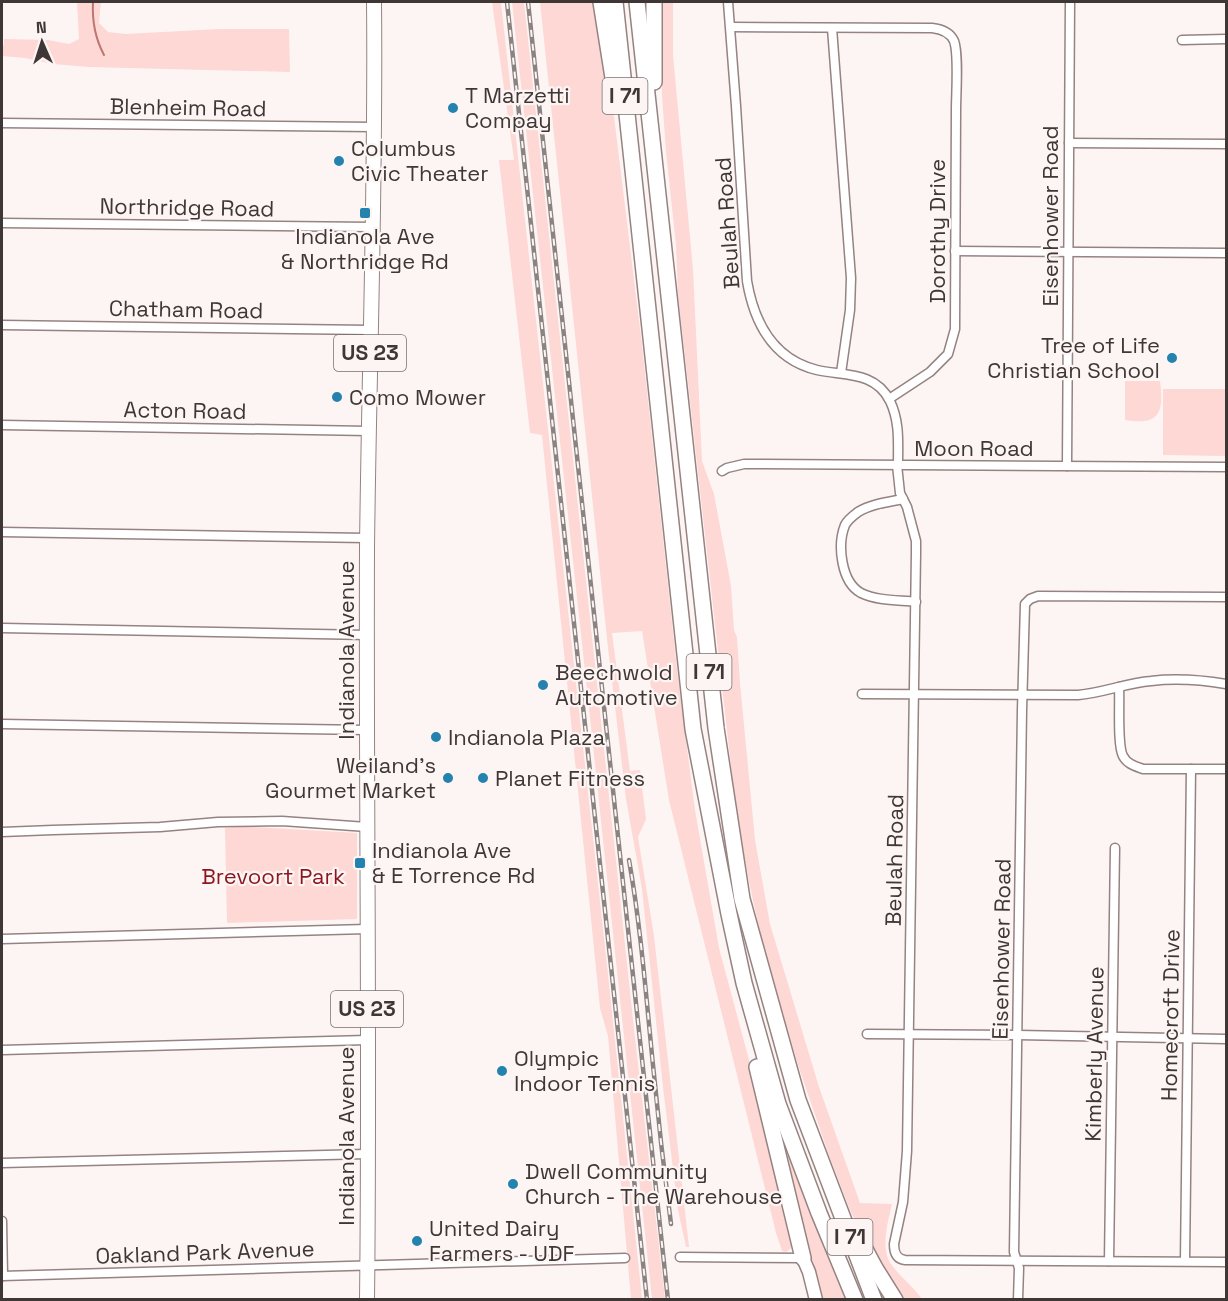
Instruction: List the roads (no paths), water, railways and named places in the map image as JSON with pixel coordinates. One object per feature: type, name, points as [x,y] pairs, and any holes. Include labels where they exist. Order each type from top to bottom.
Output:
[{"type":"highway","points":[[601,2],[616,100],[635,191]]},
{"type":"highway","name":"I 71","points":[[615,2],[693,729],[744,983],[778,1104],[819,1214],[855,1299]]},
{"type":"highway","name":"I 71","points":[[637,2],[716,728],[742,899],[798,1100],[874,1299]]},
{"type":"highway","points":[[653,157],[654,2]]},
{"type":"highway","points":[[729,914],[729,945],[803,1258]]},
{"type":"highway","points":[[826,1174],[875,1268],[896,1299]]},
{"type":"main road","name":"Indianola Avenue","points":[[367,1299],[367,635],[374,2]]},
{"type":"street","name":"Beulah Road","points":[[728,2],[747,280],[753,308],[770,341],[781,351],[804,366],[855,375],[868,380],[889,399],[898,428],[900,493],[907,507],[916,541],[908,1151],[903,1202],[894,1250],[900,1260],[1016,1260]]},
{"type":"street","name":"Eisenhower Road","points":[[1067,466],[1070,2]]},
{"type":"street","points":[[731,27],[832,28],[851,278],[850,310],[841,373]]},
{"type":"street","name":"Dorothy Drive","points":[[832,28],[940,29],[953,39],[956,53],[955,329],[948,354],[930,372],[889,399]]},
{"type":"street","points":[[1182,40],[1227,39]]},
{"type":"street","name":"Blenheim Road","points":[[2,123],[374,127]]},
{"type":"street","points":[[1069,143],[1227,144]]},
{"type":"street","name":"Northridge Road","points":[[2,223],[372,227]]},
{"type":"street","points":[[955,251],[1227,253]]},
{"type":"street","name":"Chatham Road","points":[[2,325],[370,330]]},
{"type":"street","name":"Acton Road","points":[[2,425],[369,431]]},
{"type":"street","name":"Moon Road","points":[[722,471],[744,464],[1227,467]]},
{"type":"street","points":[[903,499],[857,512],[846,524],[841,546],[844,569],[849,582],[858,591],[871,597],[916,602]]},
{"type":"street","points":[[2,532],[368,538]]},
{"type":"street","name":"Eisenhower Road","points":[[1018,1299],[1018,1268],[1014,1252],[1025,604],[1034,597],[1048,596],[1227,597]]},
{"type":"street","points":[[2,628],[367,635]]},
{"type":"street","points":[[862,694],[1078,695],[1094,694],[1151,681],[1204,681],[1227,684]]},
{"type":"street","points":[[1119,687],[1120,746],[1123,757],[1131,765],[1143,769],[1227,769]]},
{"type":"street","points":[[2,724],[367,730]]},
{"type":"street","name":"Homecroft Drive","points":[[1185,1261],[1191,769]]},
{"type":"street","points":[[2,832],[282,821],[367,827]]},
{"type":"street","name":"Kimberly Avenue","points":[[1109,1261],[1115,848]]},
{"type":"street","points":[[2,939],[367,929]]},
{"type":"street","points":[[867,1034],[1227,1039]]},
{"type":"street","points":[[2,1050],[367,1040]]},
{"type":"street","points":[[2,1163],[367,1154]]},
{"type":"street","points":[[2,1221],[2,1276]]},
{"type":"street","points":[[680,1257],[803,1258],[816,1299]]},
{"type":"street","name":"Oakland Park Avenue","points":[[2,1276],[626,1258]]},
{"type":"street","points":[[1016,1260],[1227,1262]]},
{"type":"waterway","points":[[93,2],[95,29],[104,55]]},
{"type":"railway","points":[[507,2],[647,1300]]},
{"type":"railway","points":[[528,2],[668,1300]]},
{"type":"railway","points":[[629,860],[640,937],[671,1224]]},
{"type":"place","name":"T Marzetti Compay","points":[[453,108]]},
{"type":"place","name":"Columbus Civic Theater","points":[[339,161]]},
{"type":"place","name":"Indianola Ave & Northridge Rd","points":[[365,213]]},
{"type":"place","name":"Tree of Life Christian School","points":[[1172,358]]},
{"type":"place","name":"Como Mower","points":[[337,397]]},
{"type":"place","name":"Beechwold Automotive","points":[[543,685]]},
{"type":"place","name":"Indianola Plaza","points":[[436,737]]},
{"type":"place","name":"Weiland's Gourmet Market","points":[[448,778]]},
{"type":"place","name":"Planet Fitness","points":[[483,778]]},
{"type":"place","name":"Indianola Ave & E Torrence Rd","points":[[360,863]]},
{"type":"place","name":"Olympic Indoor Tennis","points":[[502,1071]]},
{"type":"place","name":"Dwell Community Church - The Warehouse","points":[[513,1184]]},
{"type":"place","name":"United Dairy Farmers - UDF","points":[[417,1241]]},
{"type":"park label","name":"Brevoort Park","points":[[273,876]]}]
